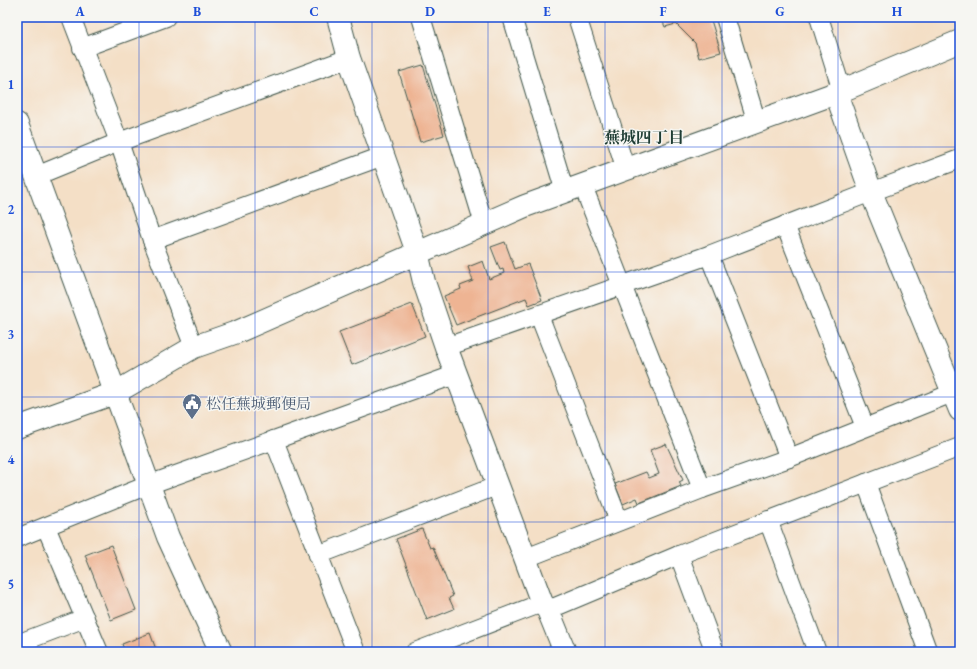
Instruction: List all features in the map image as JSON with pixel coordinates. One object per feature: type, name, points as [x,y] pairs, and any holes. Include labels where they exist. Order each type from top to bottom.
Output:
[{"type":"street","points":[[70,17],[119,142],[152,240],[194,347]]},
{"type":"street","points":[[82,48],[166,17]]},
{"type":"street","points":[[338,17],[349,58],[417,252],[424,282],[446,347],[526,558],[565,652]]},
{"type":"street","points":[[421,17],[484,224]]},
{"type":"street","points":[[512,17],[574,189],[623,286],[702,489]]},
{"type":"street","points":[[577,17],[626,170]]},
{"type":"street","points":[[724,17],[757,123]]},
{"type":"street","points":[[526,558],[702,489],[789,458],[865,427],[958,397],[871,192],[839,92],[819,17]]},
{"type":"street","points":[[17,428],[115,393],[194,347],[238,332],[417,252],[484,224],[574,189],[839,92],[960,41]]},
{"type":"street","points":[[27,166],[119,142],[349,58]]},
{"type":"street","points":[[17,124],[27,166],[115,393],[168,537],[221,652]]},
{"type":"street","points":[[152,240],[383,156]]},
{"type":"street","points":[[446,347],[709,255],[871,192],[958,165]]},
{"type":"street","points":[[785,225],[865,427]]},
{"type":"street","points":[[709,255],[789,458]]},
{"type":"street","points":[[540,315],[619,522]]},
{"type":"street","points":[[17,538],[148,485],[457,374]]},
{"type":"street","points":[[274,440],[356,652]]},
{"type":"street","points":[[415,652],[545,606],[960,447]]},
{"type":"street","points":[[866,483],[928,652]]},
{"type":"street","points":[[318,555],[498,485]]},
{"type":"street","points":[[768,520],[817,652]]},
{"type":"street","points":[[46,527],[98,652]]},
{"type":"street","points":[[679,555],[715,652]]},
{"type":"street","points":[[17,644],[85,618]]},
{"type":"building","points":[[661,17],[710,17],[721,52],[699,58],[695,43],[676,24],[665,27]]},
{"type":"building","points":[[423,65],[444,135],[420,142],[399,72]]},
{"type":"building","points":[[505,242],[515,269],[528,264],[542,300],[529,305],[526,298],[456,325],[444,296],[461,289],[460,286],[473,281],[468,267],[483,261],[489,279],[504,273],[503,269],[500,270],[491,247]]},
{"type":"building","points":[[412,304],[425,336],[352,365],[339,332]]},
{"type":"building","points":[[666,444],[683,480],[679,482],[681,486],[639,503],[637,498],[623,504],[615,484],[646,472],[649,478],[659,474],[650,450]]},
{"type":"building","points":[[422,529],[430,548],[433,547],[453,596],[449,598],[454,609],[427,620],[396,539]]},
{"type":"building","points":[[111,545],[136,610],[111,620],[85,555]]},
{"type":"building","points":[[150,633],[157,652],[125,652],[122,644]]},
{"type":"place","name":"松任蕪城郵便局","points":[[192,420]]},
{"type":"district","name":"蕪城四丁目","points":[[644,137]]}]
